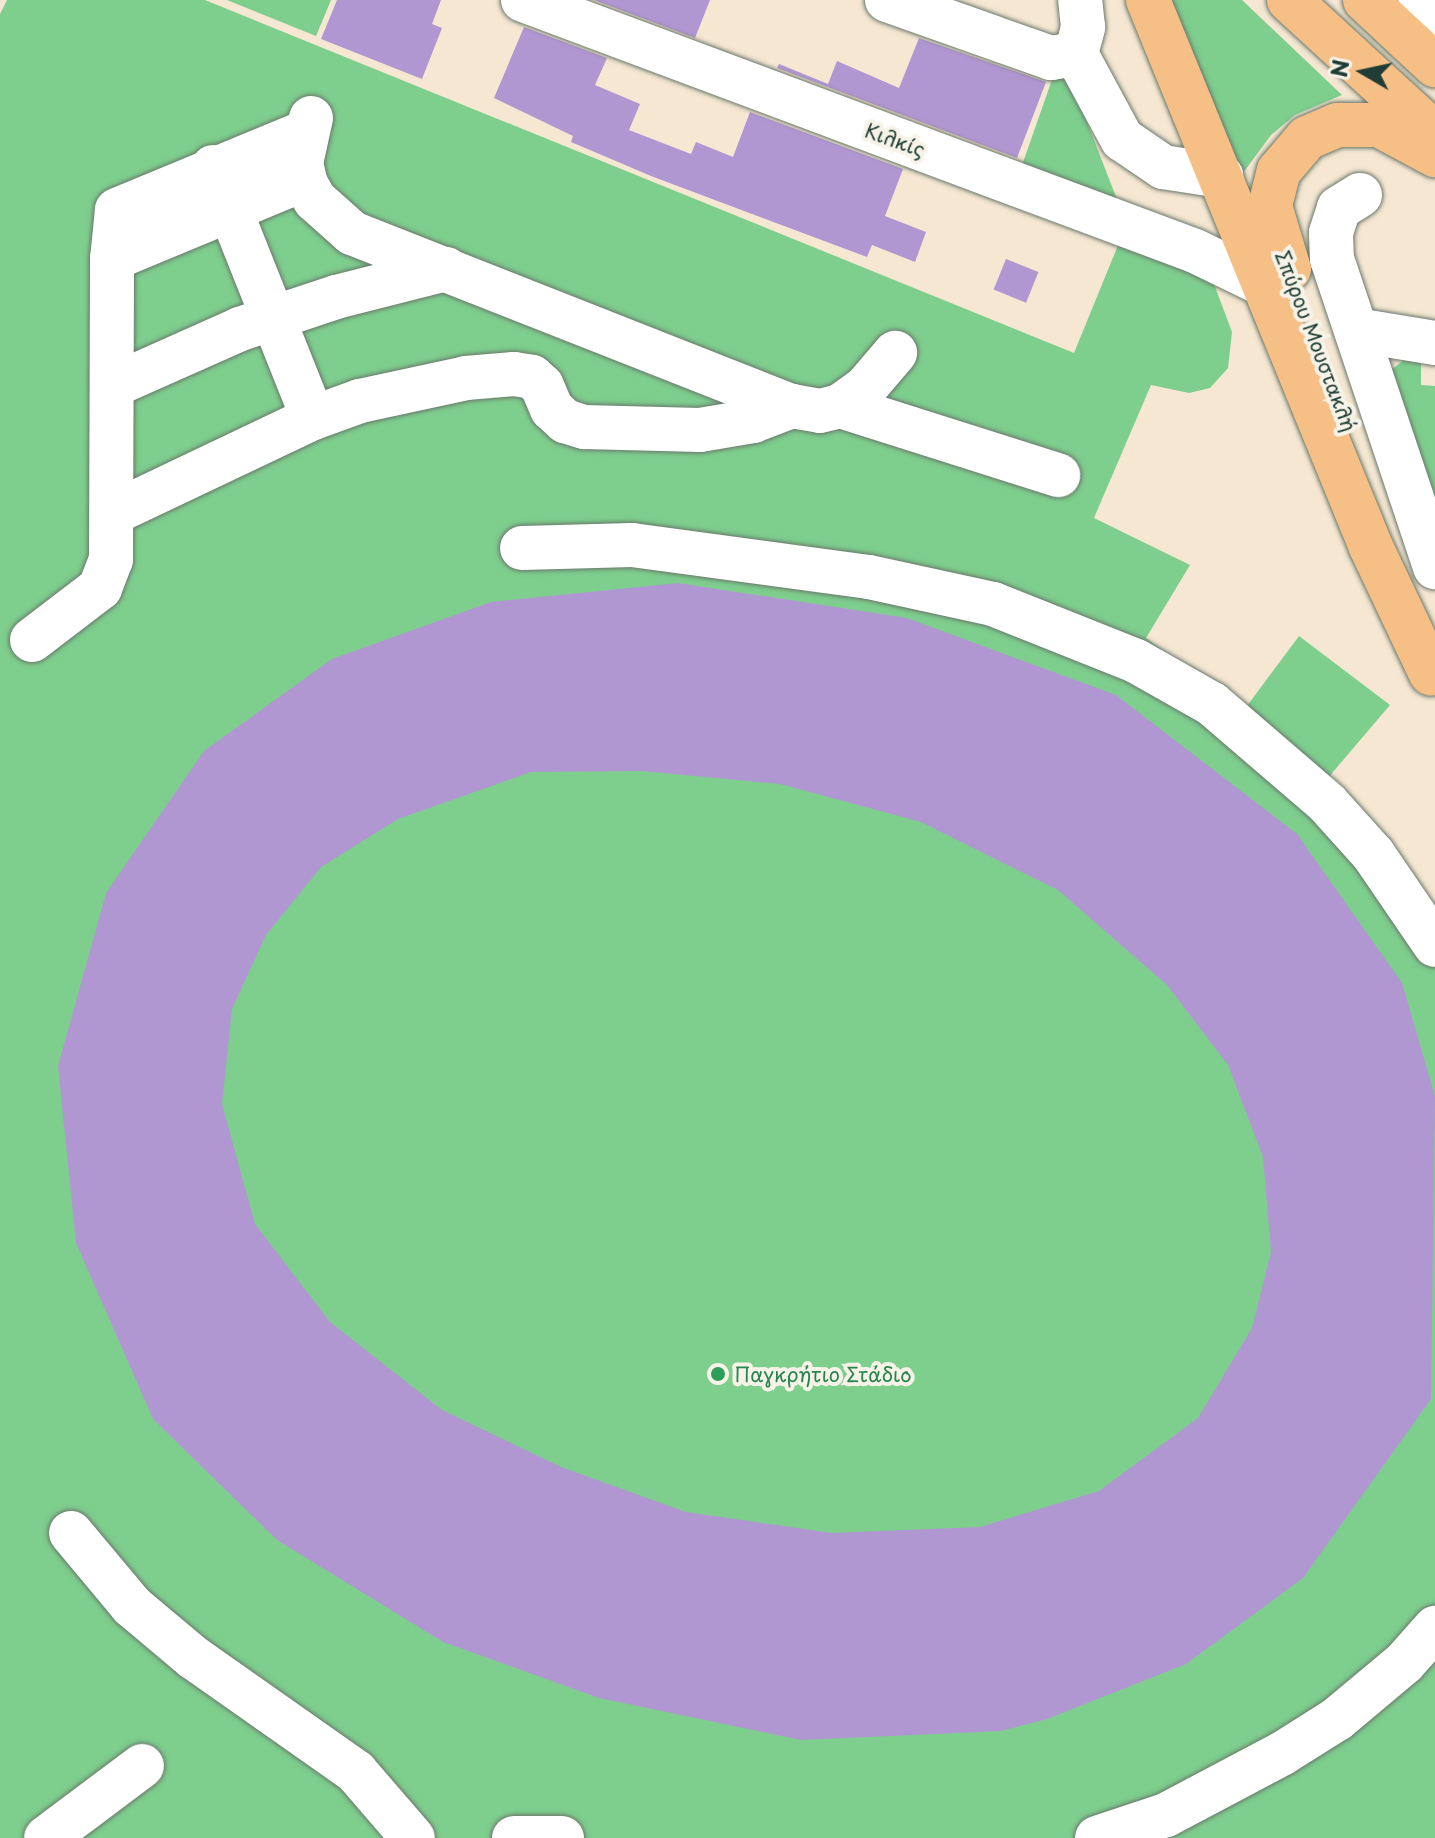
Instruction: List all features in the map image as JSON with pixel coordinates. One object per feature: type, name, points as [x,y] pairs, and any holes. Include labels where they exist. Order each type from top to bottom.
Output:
[{"type":"main road","name":"Σπύρου Μουστακλή","points":[[1148,0],[1318,409],[1371,547],[1433,678]]},
{"type":"main road","points":[[1289,0],[1435,134]]},
{"type":"main road","points":[[1365,0],[1435,65]]},
{"type":"main road","name":"Σπύρου Μουστακλή","points":[[1433,678],[1397,550],[1270,216],[1283,164],[1307,138],[1324,129],[1379,125],[1435,155]]},
{"type":"street","name":"Κιλκίς","points":[[523,0],[1182,246],[1265,285]]},
{"type":"street","points":[[887,0],[1051,58],[1076,54]]},
{"type":"street","points":[[1080,0],[1083,27],[1076,54],[1122,139],[1163,167],[1221,176]]},
{"type":"street","points":[[1420,0],[1435,21]]},
{"type":"street","points":[[32,640],[100,588],[111,560],[112,259],[117,210],[308,125],[304,179],[315,200],[352,233],[792,406],[820,411],[840,406],[866,387],[895,353]]},
{"type":"street","points":[[213,167],[313,418]]},
{"type":"street","points":[[112,259],[304,179]]},
{"type":"street","name":"Σπύρου Μουστακλή","points":[[1360,195],[1339,208],[1331,233],[1332,259],[1435,567]]},
{"type":"street","points":[[112,386],[273,318],[447,269]]},
{"type":"street","points":[[1356,330],[1435,343]]},
{"type":"street","points":[[113,513],[313,418],[412,388],[514,374],[532,377],[559,415],[584,427],[700,430],[753,421],[792,406]]},
{"type":"street","points":[[840,406],[1058,475]]},
{"type":"street","points":[[522,548],[632,545],[869,577],[993,604],[1136,661],[1212,704],[1327,803],[1373,854],[1435,945]]},
{"type":"street","points":[[71,1533],[132,1606],[194,1658],[356,1772],[413,1838]]},
{"type":"street","points":[[1097,1838],[1166,1815],[1297,1745],[1404,1663],[1435,1628]]},
{"type":"street","points":[[46,1838],[142,1766]]},
{"type":"street","points":[[514,1838],[562,1838]]},
{"type":"green space","name":"Παγκρήτιο Στάδιο","points":[[7,0],[205,0],[1074,353],[1123,233],[1214,284],[1232,332],[1228,368],[1210,388],[1189,393],[1151,385],[1094,518],[1190,565],[1146,638],[1244,710],[1299,636],[1390,705],[1327,779],[1435,911],[1435,1838],[0,1838],[0,14]]},
{"type":"green space","points":[[227,0],[331,0],[316,36]]},
{"type":"green space","points":[[1169,0],[1242,0],[1342,95],[1295,115],[1271,135],[1240,177]]},
{"type":"green space","points":[[1054,74],[1071,81],[1120,207],[1020,171]]},
{"type":"green space","points":[[1421,354],[1421,385],[1435,386],[1435,529],[1391,370],[1409,356]]},
{"type":"building","points":[[337,0],[441,0],[432,24],[442,28],[422,79],[321,39]]},
{"type":"building","points":[[594,0],[710,0],[695,38]]},
{"type":"building","points":[[524,27],[607,58],[595,85],[640,104],[629,130],[691,154],[696,142],[733,157],[750,112],[903,169],[885,216],[926,232],[915,262],[872,245],[867,257],[651,176],[571,142],[573,136],[494,98]]},
{"type":"building","points":[[919,38],[1046,82],[1017,158],[777,68],[779,64],[828,84],[837,61],[899,88]]},
{"type":"building","points":[[1006,259],[1038,272],[1026,303],[994,290]]},
{"type":"building","points":[[678,583],[907,618],[1116,695],[1297,834],[1402,983],[1435,1096],[1431,1399],[1303,1578],[1186,1664],[1047,1719],[1001,1731],[801,1740],[599,1698],[443,1642],[277,1540],[153,1419],[76,1243],[58,1066],[106,893],[204,751],[332,659],[491,602]],"holes":[[[641,771],[780,784],[921,822],[1058,890],[1167,985],[1228,1065],[1263,1157],[1271,1252],[1252,1328],[1198,1418],[1099,1491],[980,1527],[832,1533],[686,1512],[561,1467],[442,1410],[330,1322],[255,1224],[222,1104],[232,1009],[266,935],[321,867],[398,819],[531,772]]]},
{"type":"place","name":"Παγκρήτιο Στάδιο","points":[[718,1374]]}]
